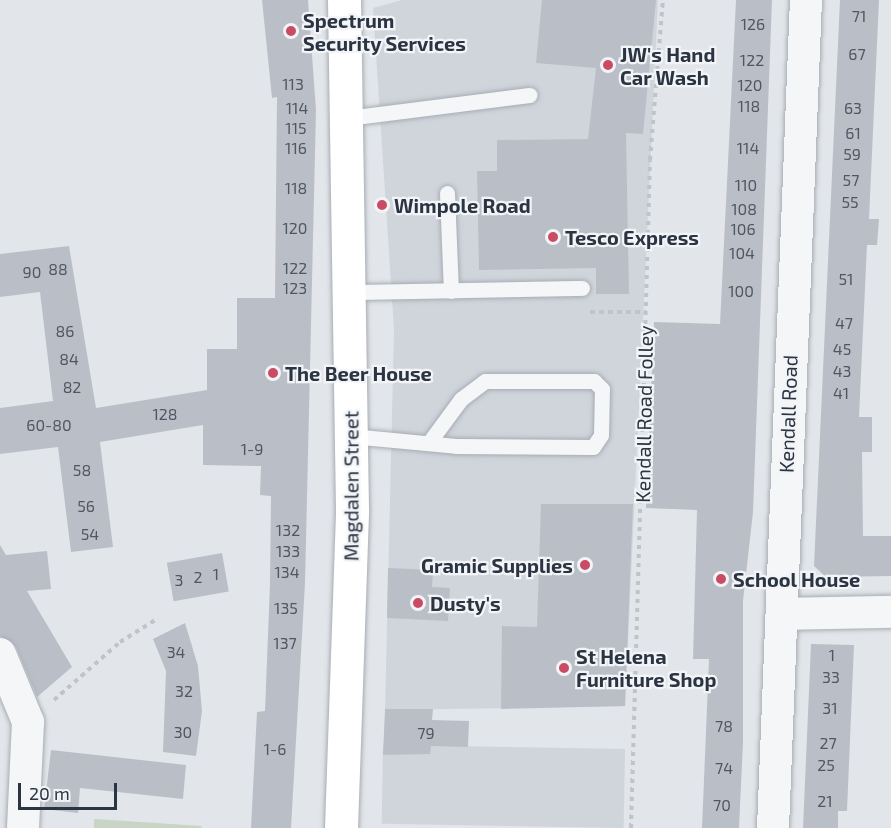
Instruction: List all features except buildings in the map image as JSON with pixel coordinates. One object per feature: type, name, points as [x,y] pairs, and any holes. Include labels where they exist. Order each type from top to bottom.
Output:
[{"type":"main road","name":"Magdalen Street","points":[[342,828],[351,436],[351,292],[344,0]]},
{"type":"street","name":"Kendall Road","points":[[773,828],[806,0]]},
{"type":"street","points":[[782,614],[891,612]]},
{"type":"street","points":[[0,654],[28,722],[23,828]]},
{"type":"lane","points":[[347,118],[530,95]]},
{"type":"lane","points":[[447,193],[451,291]]},
{"type":"lane","points":[[351,292],[582,288]]},
{"type":"lane","points":[[351,436],[430,441],[593,447],[601,435],[602,389],[594,381],[485,381],[461,399],[430,441]]},
{"type":"path","name":"Kendall Road Folley","points":[[631,828],[650,160],[663,0]]},
{"type":"path","points":[[582,288],[589,312],[646,312]]},
{"type":"path","points":[[28,722],[120,642],[157,619]]},
{"type":"shaded area","points":[[402,0],[658,0],[625,706],[385,710],[394,330],[373,8]]},
{"type":"shaded area","points":[[383,745],[625,749],[624,828],[382,824]]},
{"type":"green space","points":[[94,819],[202,826],[201,828],[94,828]]},
{"type":"place","name":"Spectrum Security Services","points":[[291,31]]},
{"type":"place","name":"JW's Hand Car Wash","points":[[608,65]]},
{"type":"place","name":"Wimpole Road","points":[[382,205]]},
{"type":"place","name":"Tesco Express","points":[[553,237]]},
{"type":"place","name":"The Beer House","points":[[273,373]]},
{"type":"place","name":"Gramic Supplies","points":[[585,565]]},
{"type":"place","name":"School House","points":[[721,579]]},
{"type":"place","name":"Dusty's","points":[[418,603]]},
{"type":"place","name":"St Helena Furniture Shop","points":[[564,668]]}]
